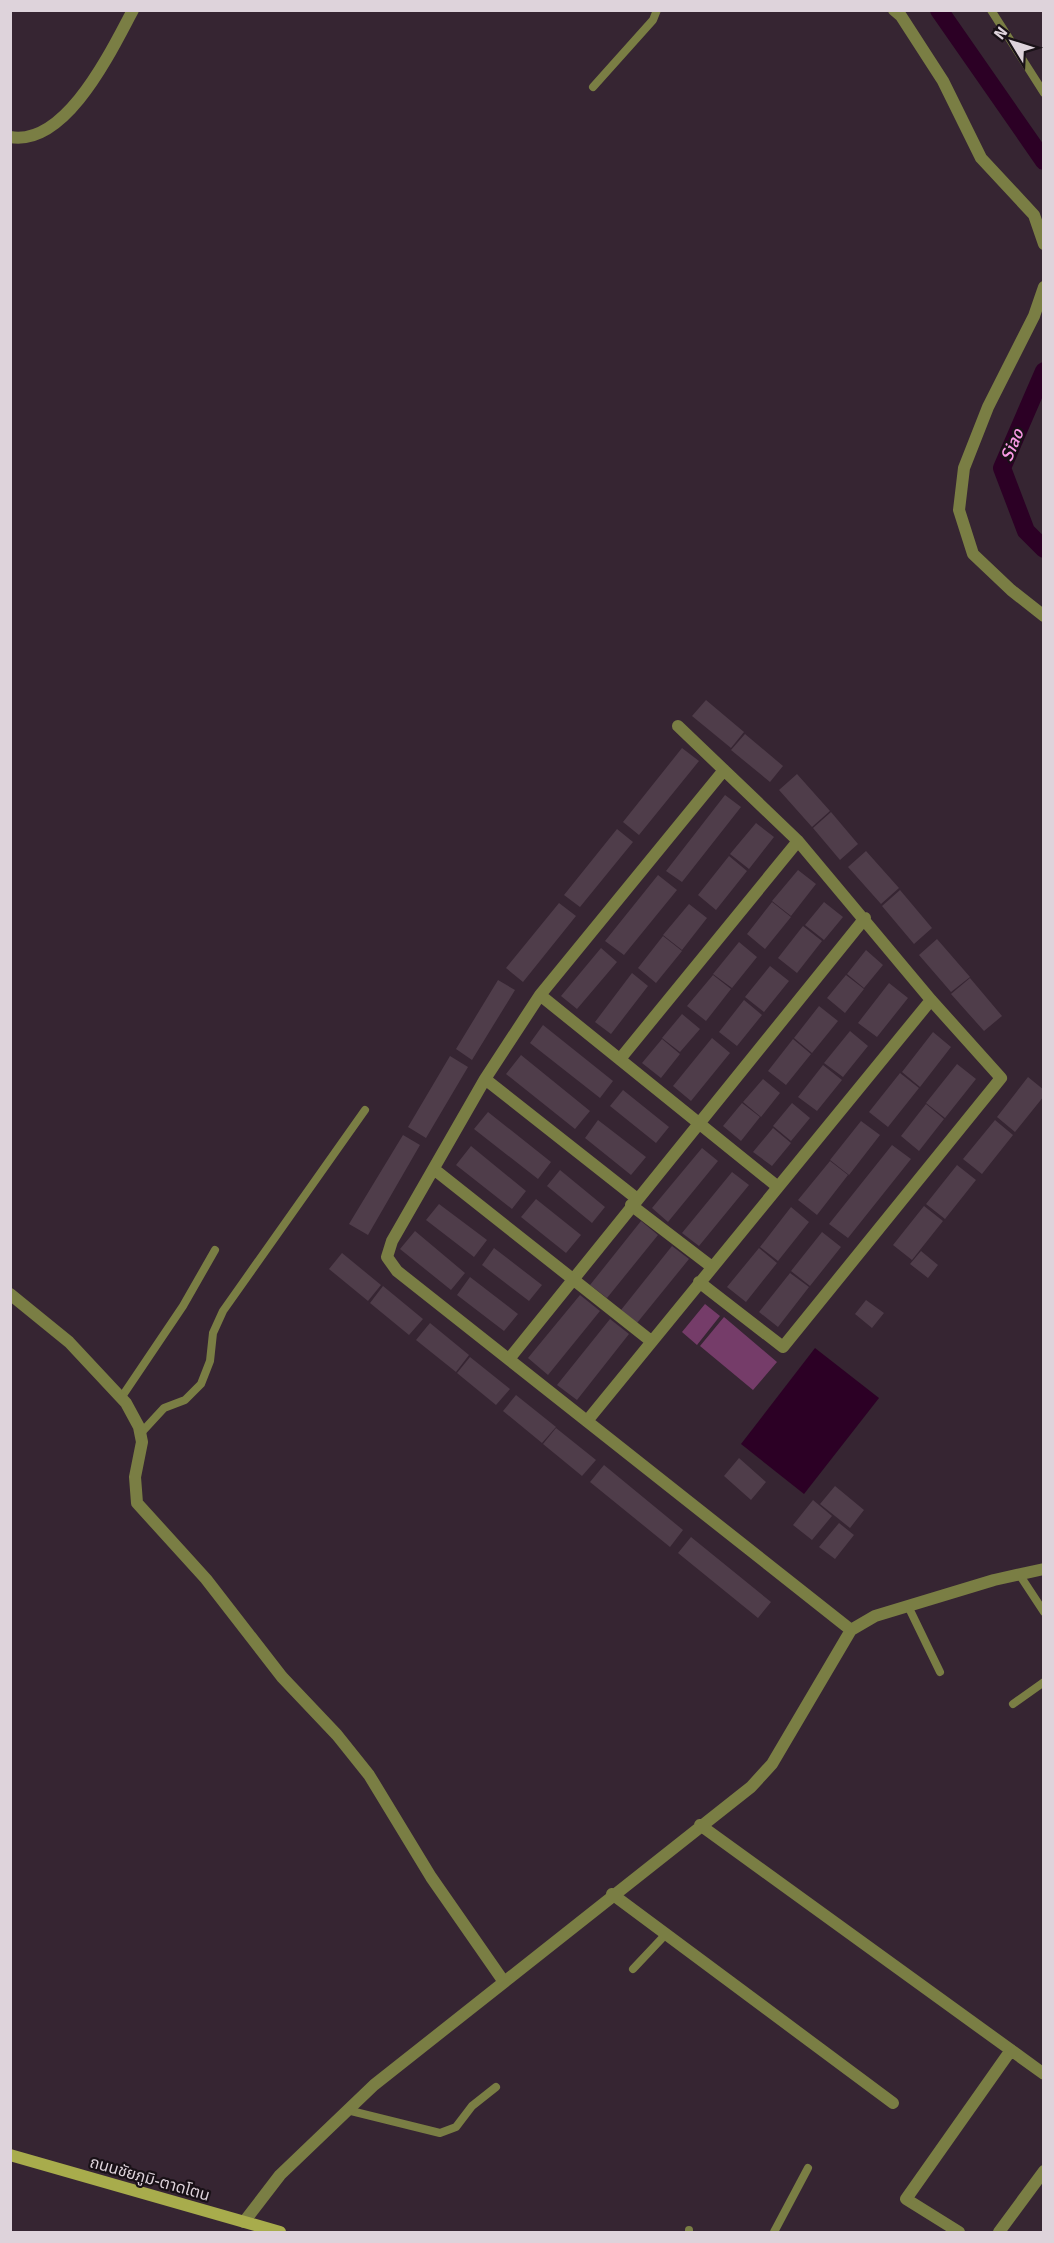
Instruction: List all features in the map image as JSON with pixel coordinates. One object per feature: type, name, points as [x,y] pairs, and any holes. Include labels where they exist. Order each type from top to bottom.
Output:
[{"type":"main road","name":"ถนนชัยภูมิ-ตาดโตน","points":[[12,2159],[280,2232]]},
{"type":"street","points":[[10,137],[36,135],[55,126],[90,82],[133,10]]},
{"type":"street","points":[[894,10],[901,16],[943,81],[981,158],[1034,215],[1044,244]]},
{"type":"street","points":[[1044,287],[1034,316],[988,407],[964,468],[959,510],[973,554],[1011,590],[1044,616]]},
{"type":"street","points":[[678,726],[798,841],[865,918],[931,1000],[1001,1078],[783,1347],[699,1282]]},
{"type":"street","points":[[724,770],[540,995],[485,1079],[435,1170],[392,1241],[387,1257],[397,1270],[851,1630]]},
{"type":"street","points":[[620,1059],[798,841]]},
{"type":"street","points":[[509,1359],[698,1122],[865,918]]},
{"type":"street","points":[[540,995],[778,1186]]},
{"type":"street","points":[[587,1421],[931,1000]]},
{"type":"street","points":[[485,1079],[712,1267]]},
{"type":"street","points":[[435,1170],[651,1341]]},
{"type":"street","points":[[10,1294],[69,1342],[121,1398],[140,1434],[140,1462],[134,1485],[137,1503],[206,1579],[282,1677],[337,1735],[369,1775],[431,1876],[504,1982]]},
{"type":"street","points":[[244,2222],[280,2175],[374,2085],[612,1894],[751,1787],[772,1764],[851,1630],[875,1616],[1019,1574],[1044,1569]]},
{"type":"street","points":[[700,1825],[1044,2074]]},
{"type":"street","points":[[612,1894],[893,2103]]},
{"type":"street","points":[[959,2232],[906,2199],[1011,2050]]},
{"type":"street","points":[[999,2232],[1044,2171]]},
{"type":"lane","points":[[593,87],[653,20],[657,10]]},
{"type":"lane","points":[[991,10],[1044,93]]},
{"type":"lane","points":[[140,1434],[164,1408],[185,1400],[201,1384],[210,1361],[213,1333],[223,1311],[366,1110]]},
{"type":"lane","points":[[121,1398],[183,1306],[215,1250]]},
{"type":"lane","points":[[1019,1574],[1044,1612]]},
{"type":"lane","points":[[908,1606],[940,1672]]},
{"type":"lane","points":[[1013,1704],[1044,1682]]},
{"type":"lane","points":[[633,1969],[666,1934]]},
{"type":"lane","points":[[347,2110],[440,2133],[456,2127],[472,2106],[496,2087]]},
{"type":"lane","points":[[774,2232],[808,2168]]},
{"type":"shaded area","points":[[705,1304],[720,1316],[697,1345],[682,1332]]},
{"type":"shaded area","points":[[724,1317],[777,1362],[753,1390],[700,1346]]},
{"type":"shaded area","points":[[815,1348],[879,1398],[804,1494],[741,1444]]},
{"type":"building","points":[[706,700],[744,732],[731,748],[692,716]]},
{"type":"building","points":[[745,734],[783,766],[770,782],[731,750]]},
{"type":"building","points":[[682,748],[699,761],[639,835],[623,822]]},
{"type":"building","points":[[797,774],[830,811],[812,827],[779,790]]},
{"type":"building","points":[[725,795],[741,807],[682,882],[666,871]]},
{"type":"building","points":[[831,812],[858,844],[840,860],[813,828]]},
{"type":"building","points":[[756,823],[774,837],[749,869],[730,854]]},
{"type":"building","points":[[617,829],[633,842],[580,907],[564,895]]},
{"type":"building","points":[[866,851],[899,888],[881,904],[848,867]]},
{"type":"building","points":[[729,856],[747,871],[716,910],[698,895]]},
{"type":"building","points":[[798,870],[816,884],[791,916],[772,901]]},
{"type":"building","points":[[658,875],[677,890],[624,955],[605,941]]},
{"type":"building","points":[[900,890],[932,928],[914,944],[882,906]]},
{"type":"building","points":[[772,902],[791,917],[765,949],[747,934]]},
{"type":"building","points":[[824,902],[843,917],[824,940],[805,925]]},
{"type":"building","points":[[559,903],[576,916],[523,982],[506,968]]},
{"type":"building","points":[[689,904],[707,918],[682,950],[663,935]]},
{"type":"building","points":[[803,926],[822,941],[797,973],[778,958]]},
{"type":"building","points":[[663,936],[682,951],[656,983],[638,968]]},
{"type":"building","points":[[937,939],[970,977],[951,992],[919,955]]},
{"type":"building","points":[[739,942],[757,957],[732,988],[713,974]]},
{"type":"building","points":[[601,948],[617,962],[577,1009],[561,996]]},
{"type":"building","points":[[866,950],[883,965],[864,988],[847,974]]},
{"type":"building","points":[[770,966],[789,981],[764,1012],[745,997]]},
{"type":"building","points":[[632,973],[648,986],[611,1034],[595,1022]]},
{"type":"building","points":[[713,975],[731,989],[706,1021],[687,1006]]},
{"type":"building","points":[[846,975],[864,989],[845,1013],[827,998]]},
{"type":"building","points":[[970,978],[1002,1016],[984,1031],[951,994]]},
{"type":"building","points":[[498,980],[515,990],[472,1060],[456,1049]]},
{"type":"building","points":[[889,983],[908,998],[877,1037],[858,1023]]},
{"type":"building","points":[[744,1000],[762,1015],[737,1046],[719,1032]]},
{"type":"building","points":[[819,1006],[838,1021],[812,1053],[794,1038]]},
{"type":"building","points":[[682,1014],[700,1029],[680,1052],[662,1038]]},
{"type":"building","points":[[543,1025],[613,1081],[600,1098],[530,1043]]},
{"type":"building","points":[[850,1031],[868,1046],[843,1077],[824,1063]]},
{"type":"building","points":[[933,1032],[951,1047],[920,1087],[902,1072]]},
{"type":"building","points":[[712,1038],[730,1053],[691,1101],[673,1086]]},
{"type":"building","points":[[662,1039],[680,1054],[661,1078],[642,1063]]},
{"type":"building","points":[[793,1039],[811,1054],[786,1085],[768,1071]]},
{"type":"building","points":[[521,1055],[590,1111],[575,1129],[506,1074]]},
{"type":"building","points":[[450,1056],[468,1067],[426,1138],[408,1127]]},
{"type":"building","points":[[957,1064],[976,1079],[945,1118],[926,1103]]},
{"type":"building","points":[[823,1065],[842,1080],[817,1111],[798,1097]]},
{"type":"building","points":[[900,1073],[919,1088],[888,1127],[869,1112]]},
{"type":"building","points":[[1028,1077],[1044,1090],[1044,1096],[1015,1132],[997,1117]]},
{"type":"building","points":[[763,1079],[780,1093],[761,1117],[743,1102]]},
{"type":"building","points":[[623,1090],[669,1127],[656,1143],[610,1106]]},
{"type":"building","points":[[742,1103],[760,1117],[741,1141],[723,1126]]},
{"type":"building","points":[[792,1103],[810,1118],[791,1141],[773,1126]]},
{"type":"building","points":[[926,1104],[944,1119],[919,1151],[901,1136]]},
{"type":"building","points":[[488,1112],[551,1162],[538,1179],[474,1129]]},
{"type":"building","points":[[598,1120],[646,1157],[631,1175],[585,1138]]},
{"type":"building","points":[[995,1120],[1013,1135],[982,1174],[963,1159]]},
{"type":"building","points":[[861,1121],[880,1135],[849,1175],[830,1160]]},
{"type":"building","points":[[773,1128],[791,1143],[772,1166],[753,1152]]},
{"type":"building","points":[[403,1135],[420,1145],[368,1235],[349,1224]]},
{"type":"building","points":[[892,1145],[911,1159],[848,1238],[829,1224]]},
{"type":"building","points":[[471,1146],[526,1191],[512,1209],[456,1165]]},
{"type":"building","points":[[702,1148],[718,1161],[668,1222],[652,1208]]},
{"type":"building","points":[[830,1161],[848,1175],[817,1215],[798,1200]]},
{"type":"building","points":[[957,1165],[976,1180],[945,1219],[926,1204]]},
{"type":"building","points":[[560,1170],[605,1207],[592,1223],[547,1186]]},
{"type":"building","points":[[732,1172],[749,1185],[699,1246],[682,1233]]},
{"type":"building","points":[[536,1199],[581,1235],[566,1253],[521,1217]]},
{"type":"building","points":[[439,1204],[487,1240],[474,1257],[426,1220]]},
{"type":"building","points":[[924,1206],[943,1221],[912,1260],[893,1245]]},
{"type":"building","points":[[791,1207],[809,1222],[778,1261],[760,1247]]},
{"type":"building","points":[[641,1221],[658,1235],[607,1298],[590,1285]]},
{"type":"building","points":[[415,1231],[465,1273],[451,1290],[400,1249]]},
{"type":"building","points":[[822,1232],[841,1247],[810,1286],[791,1271]]},
{"type":"building","points":[[672,1246],[689,1259],[637,1323],[621,1310]]},
{"type":"building","points":[[494,1248],[542,1285],[529,1301],[482,1265]]},
{"type":"building","points":[[759,1248],[777,1263],[746,1302],[727,1287]]},
{"type":"building","points":[[921,1251],[938,1265],[928,1278],[910,1264]]},
{"type":"building","points":[[342,1253],[381,1285],[368,1301],[329,1269]]},
{"type":"building","points":[[790,1273],[809,1287],[778,1327],[759,1312]]},
{"type":"building","points":[[470,1277],[518,1314],[504,1331],[457,1295]]},
{"type":"building","points":[[383,1286],[423,1319],[409,1335],[370,1303]]},
{"type":"building","points":[[580,1295],[600,1311],[548,1375],[528,1358]]},
{"type":"building","points":[[866,1300],[884,1313],[872,1328],[855,1314]]},
{"type":"building","points":[[610,1319],[629,1334],[577,1400],[557,1385]]},
{"type":"building","points":[[430,1323],[469,1355],[456,1372],[416,1340]]},
{"type":"building","points":[[470,1357],[510,1389],[496,1405],[457,1373]]},
{"type":"building","points":[[516,1395],[556,1427],[542,1443],[503,1411]]},
{"type":"building","points":[[556,1428],[596,1460],[582,1476],[543,1444]]},
{"type":"building","points":[[739,1458],[766,1482],[751,1500],[724,1476]]},
{"type":"building","points":[[604,1465],[683,1530],[670,1547],[590,1482]]},
{"type":"building","points":[[835,1486],[864,1510],[850,1528],[820,1504]]},
{"type":"building","points":[[813,1500],[832,1516],[812,1540],[793,1525]]},
{"type":"building","points":[[839,1523],[854,1535],[835,1559],[819,1547]]},
{"type":"building","points":[[691,1537],[771,1602],[758,1618],[678,1553]]},
{"type":"waterway","name":"Siao","points":[[939,10],[1044,161]]},
{"type":"waterway","name":"Siao","points":[[1044,371],[1002,468],[1026,531],[1044,549]]}]
